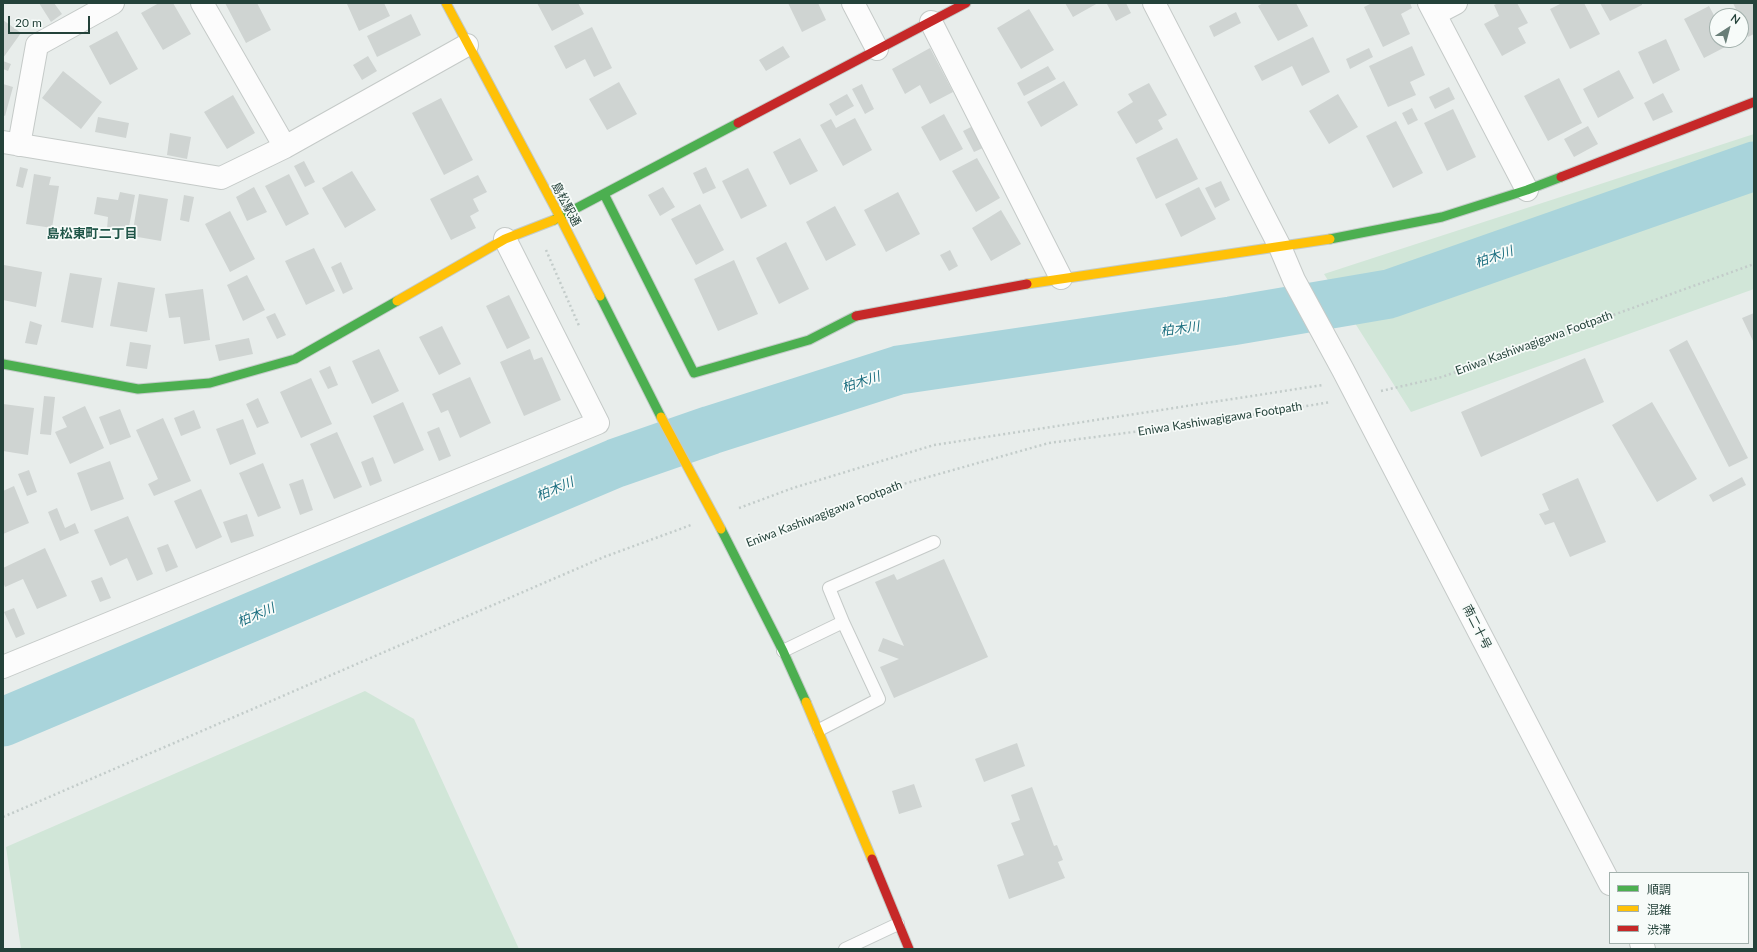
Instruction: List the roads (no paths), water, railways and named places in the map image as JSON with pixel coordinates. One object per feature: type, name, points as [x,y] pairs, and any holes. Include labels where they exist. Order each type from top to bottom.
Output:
[{"type":"street","points":[[112,3],[38,45],[11,144],[221,178],[285,147],[467,45]]},
{"type":"street","points":[[202,3],[285,147]]},
{"type":"street","name":"島松駅通","points":[[446,3],[467,45],[560,217],[661,418],[721,529],[783,651],[819,730],[909,949]]},
{"type":"street","points":[[853,3],[877,49]]},
{"type":"street","points":[[3,364],[138,389],[210,384],[295,359],[505,239],[560,217],[966,3]]},
{"type":"street","name":"南二十号","points":[[1154,3],[1280,247],[1294,280],[1346,376],[1609,882]]},
{"type":"street","points":[[1456,3],[1432,8],[1527,190]]},
{"type":"street","points":[[930,22],[1061,278]]},
{"type":"street","points":[[604,194],[694,373],[809,340],[860,314],[1061,278],[1377,232],[1442,217],[1527,190],[1754,102]]},
{"type":"street","points":[[3,667],[598,423],[505,239]]},
{"type":"lane","points":[[819,730],[879,699],[829,588],[934,542]]},
{"type":"lane","points":[[783,651],[843,622]]},
{"type":"lane","points":[[845,949],[898,924]]},
{"type":"waterway","name":"柏木川","points":[[3,722],[616,463],[711,430],[899,370],[1231,321],[1389,294],[1754,166]]},
{"type":"district","name":"島松東町二丁目","points":[[92,234]]}]
